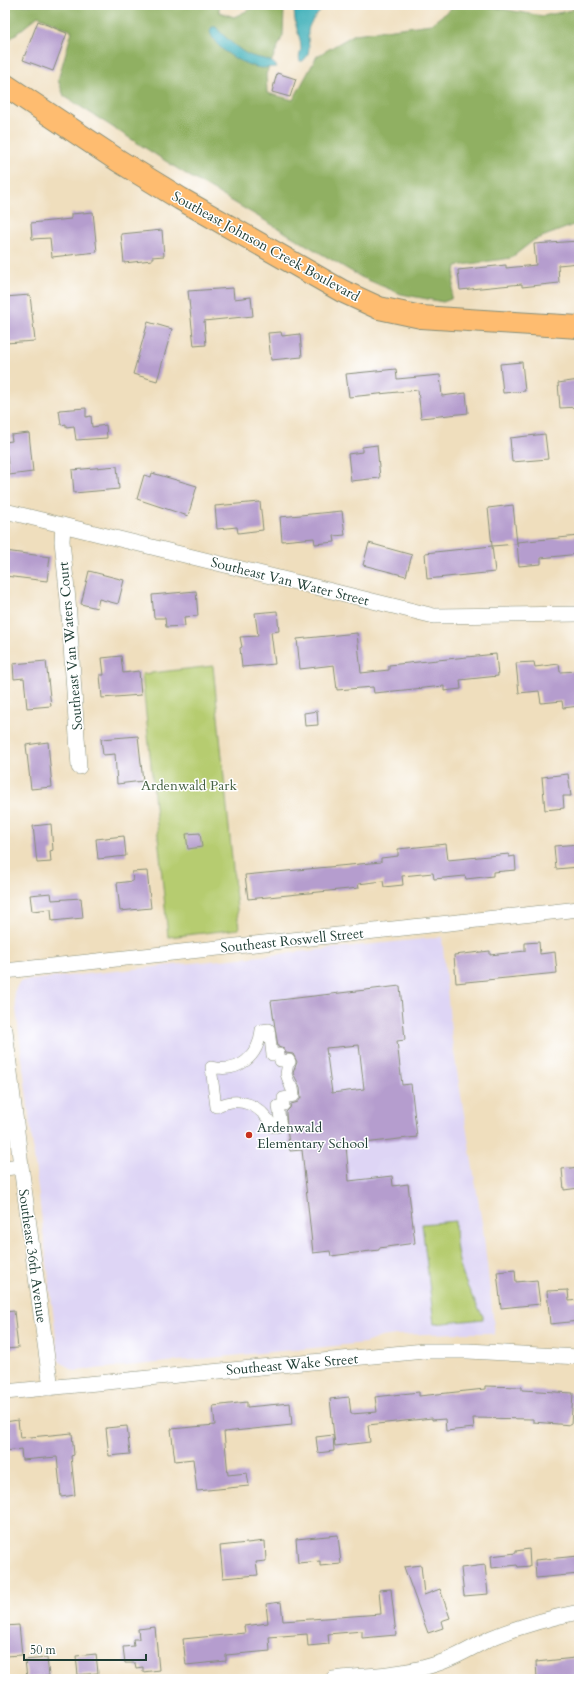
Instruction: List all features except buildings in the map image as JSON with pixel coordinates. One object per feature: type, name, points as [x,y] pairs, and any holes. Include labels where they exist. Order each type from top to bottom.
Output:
[{"type":"main road","name":"Southeast Johnson Creek Boulevard","points":[[5,85],[120,161],[181,199],[342,291],[379,308],[421,317],[579,327]]},
{"type":"street","name":"Southeast Van Water Street","points":[[5,511],[434,616],[579,614]]},
{"type":"street","name":"Southeast Van Waters Court","points":[[63,525],[62,541],[68,600],[79,767]]},
{"type":"street","name":"Southeast Roswell Street","points":[[5,971],[579,909]]},
{"type":"street","points":[[269,1029],[272,1055],[279,1054],[280,1061],[290,1060],[290,1062],[288,1062],[286,1074],[290,1088],[293,1088],[294,1096],[283,1098],[284,1105],[278,1106],[281,1126],[273,1127],[263,1112],[246,1102],[231,1102],[216,1106],[211,1067],[224,1068],[236,1066],[244,1062],[257,1048],[261,1030],[269,1029]]},
{"type":"street","name":"Southeast 36th Avenue","points":[[5,1030],[21,1166],[51,1388]]},
{"type":"street","points":[[5,1168],[21,1166]]},
{"type":"street","name":"Southeast Wake Street","points":[[5,1392],[235,1368],[424,1351],[468,1350],[579,1357]]},
{"type":"street","points":[[333,1679],[403,1672],[422,1668],[443,1662],[491,1639],[525,1625],[579,1612]]},
{"type":"shaded area","name":"Ardenwald Elementary School","points":[[442,937],[452,1041],[483,1229],[495,1335],[487,1333],[457,1333],[396,1335],[381,1337],[365,1343],[74,1371],[59,1361],[14,992],[20,981]]},
{"type":"green space","points":[[5,5],[219,5],[219,12],[234,17],[259,5],[280,5],[284,8],[283,35],[266,74],[267,93],[293,100],[317,56],[355,34],[431,24],[453,7],[478,5],[543,16],[572,10],[576,5],[579,5],[579,223],[534,240],[511,258],[456,266],[451,299],[443,302],[401,294],[361,277],[189,176],[64,96],[58,80],[72,31],[38,16],[5,43]]},
{"type":"green space","name":"Ardenwald Park","points":[[213,666],[239,929],[168,937],[142,674]]},
{"type":"green space","points":[[455,1221],[457,1248],[465,1281],[483,1316],[483,1319],[434,1324],[422,1224]]},
{"type":"water","points":[[292,5],[327,5],[310,24],[308,31],[309,50],[303,61],[300,61],[299,59],[301,44]]},
{"type":"water","points":[[212,27],[216,27],[241,50],[253,56],[268,60],[277,67],[255,67],[231,56],[217,44],[213,38],[210,31]]},
{"type":"place","name":"Ardenwald Elementary School","points":[[249,1135]]}]
